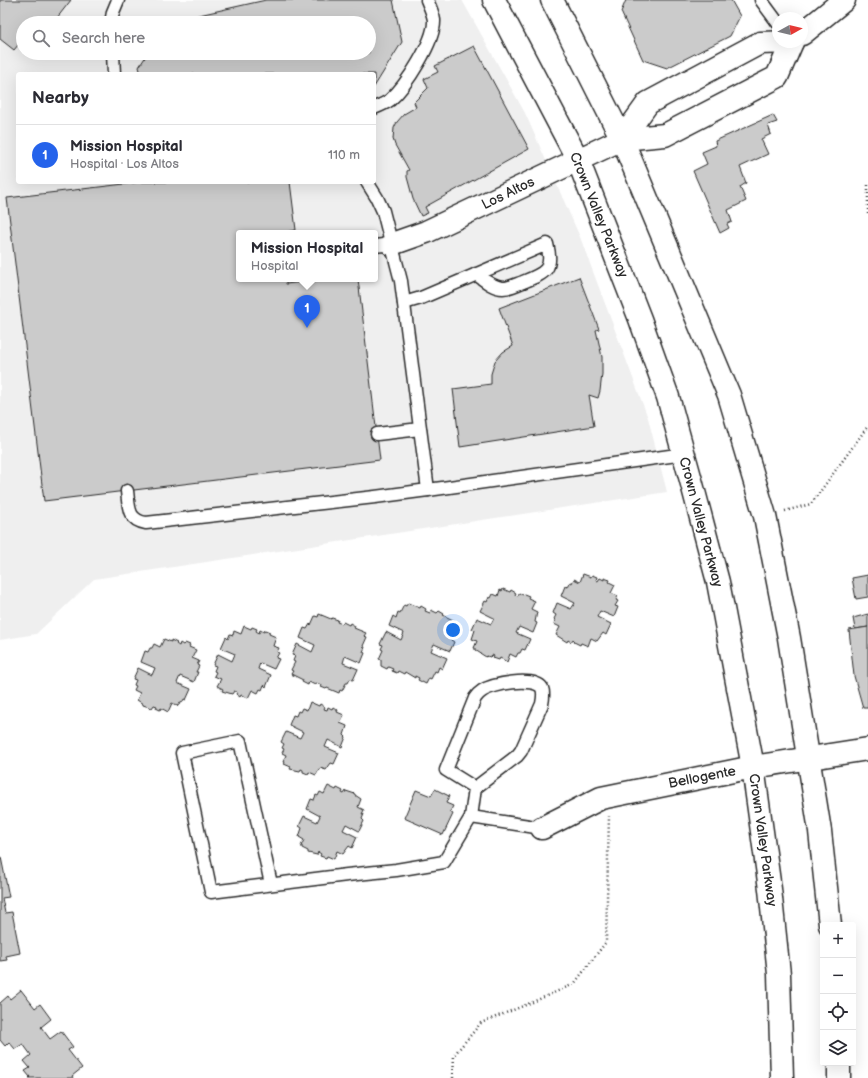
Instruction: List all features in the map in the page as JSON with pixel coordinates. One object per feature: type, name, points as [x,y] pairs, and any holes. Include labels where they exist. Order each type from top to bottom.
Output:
[{"type":"main road","name":"Crown Valley Parkway","points":[[494,0],[578,160],[640,319],[668,397],[684,454],[718,582],[753,767],[770,889],[779,974],[782,1078]]},
{"type":"main road","points":[[552,0],[622,139],[729,395],[765,516],[790,638],[820,831],[830,922]]},
{"type":"main road","points":[[808,29],[844,0]]},
{"type":"main road","name":"Los Altos","points":[[622,139],[648,103],[760,43],[772,43]]},
{"type":"main road","name":"Los Altos","points":[[384,245],[426,232],[622,139],[665,135],[777,77],[789,48]]},
{"type":"main road","name":"Bellogente","points":[[542,828],[601,798],[753,767],[809,757],[868,749]]},
{"type":"main road","points":[[839,1066],[839,1078]]},
{"type":"lane","points":[[112,16],[118,0]]},
{"type":"lane","points":[[376,107],[389,101],[401,88],[428,47],[434,22],[432,10],[427,0]]},
{"type":"lane","points":[[761,0],[772,15]]},
{"type":"lane","points":[[113,60],[114,72]]},
{"type":"lane","points":[[368,184],[378,198],[383,211],[384,245],[401,281],[428,490]]},
{"type":"lane","points":[[404,303],[421,298],[476,274],[547,244],[550,256],[549,264],[541,275],[509,288],[502,288],[488,283],[476,274]]},
{"type":"lane","points":[[377,434],[420,429]]},
{"type":"lane","points":[[127,490],[130,511],[134,519],[146,523],[375,497],[684,454]]},
{"type":"lane","points":[[271,884],[240,741],[182,753],[211,892],[396,870],[444,862],[471,817],[475,788],[521,752],[544,696],[542,688],[537,684],[528,681],[498,685],[482,691],[475,698],[446,770],[475,788]]},
{"type":"lane","points":[[471,817],[542,828]]},
{"type":"path","points":[[868,185],[868,214]]},
{"type":"path","points":[[765,516],[811,504],[868,426]]},
{"type":"path","points":[[453,1078],[454,1055],[481,1023],[574,984],[606,942],[610,796]]},
{"type":"shaded area","points":[[0,0],[462,0],[525,113],[580,237],[648,418],[667,492],[94,579],[36,634],[0,640]]},
{"type":"building","points":[[0,0],[71,0],[58,16],[16,16],[16,48],[14,50],[0,39]]},
{"type":"building","points":[[266,0],[393,0],[402,42],[376,84],[376,72],[140,72],[139,67],[144,60],[376,60],[376,16],[195,16]]},
{"type":"building","points":[[626,0],[731,0],[740,16],[730,36],[667,68],[643,60],[621,12]]},
{"type":"building","points":[[474,46],[529,149],[425,207],[428,213],[421,216],[413,199],[407,177],[407,171],[409,170],[393,139],[394,128],[404,114],[416,107],[414,102],[428,88],[424,79],[438,72],[435,66]]},
{"type":"building","points":[[773,115],[777,122],[768,125],[771,134],[761,139],[768,154],[740,167],[746,183],[740,187],[746,201],[728,210],[732,222],[727,224],[729,228],[720,233],[693,171],[707,164],[702,152],[716,146],[715,141]]},
{"type":"building","points":[[124,184],[290,184],[296,230],[236,230],[236,282],[286,282],[286,284],[301,282],[358,282],[380,460],[44,501],[7,198]]},
{"type":"building","points":[[579,277],[599,329],[596,330],[602,357],[602,374],[598,398],[589,395],[594,426],[460,447],[453,389],[491,384],[491,374],[495,361],[503,352],[513,346],[499,308]]},
{"type":"building","points":[[583,574],[591,577],[592,575],[597,577],[596,580],[598,581],[600,578],[610,580],[609,582],[615,585],[611,593],[618,596],[616,600],[618,601],[615,606],[618,607],[614,617],[600,611],[597,617],[611,624],[606,635],[603,633],[597,641],[591,638],[588,646],[581,643],[580,645],[574,642],[575,641],[573,639],[571,642],[568,640],[567,642],[556,635],[560,627],[554,624],[556,615],[553,613],[557,603],[571,609],[575,603],[561,596],[565,586],[568,587],[570,582],[572,583],[574,579],[580,582]]},
{"type":"building","points":[[868,575],[868,597],[856,599],[852,578]]},
{"type":"building","points":[[503,589],[510,592],[511,590],[518,596],[519,593],[529,596],[528,598],[535,601],[531,609],[537,612],[535,622],[537,623],[533,633],[519,627],[516,633],[530,639],[525,650],[522,649],[516,657],[510,654],[507,662],[500,658],[499,660],[493,658],[494,656],[492,655],[490,657],[486,657],[475,650],[474,648],[477,641],[472,639],[475,630],[472,629],[477,618],[491,624],[494,618],[480,611],[485,601],[487,602],[489,597],[491,598],[493,594],[498,596],[500,590],[502,591]]},
{"type":"building","points":[[408,603],[420,608],[421,606],[426,609],[425,611],[430,613],[431,610],[437,613],[439,611],[444,614],[443,615],[455,621],[454,625],[456,626],[451,640],[454,642],[450,651],[434,644],[431,651],[447,658],[442,669],[439,667],[437,672],[435,671],[431,679],[429,678],[426,684],[418,680],[419,678],[415,676],[415,678],[405,672],[404,674],[398,671],[397,673],[392,671],[393,669],[388,667],[387,669],[381,666],[381,660],[379,659],[383,650],[381,649],[383,645],[380,644],[386,632],[401,640],[404,633],[389,626],[393,616],[396,618],[398,612],[400,613],[404,605],[406,606]]},
{"type":"building","points":[[319,614],[338,620],[337,622],[342,624],[343,622],[349,625],[350,623],[355,626],[354,628],[366,633],[364,636],[367,637],[363,646],[365,647],[363,652],[365,653],[361,663],[345,656],[343,663],[358,669],[353,680],[350,679],[339,693],[321,687],[322,685],[316,683],[315,685],[309,682],[308,685],[302,682],[303,680],[291,674],[293,671],[291,670],[295,662],[293,661],[295,656],[292,655],[297,644],[312,652],[315,645],[300,638],[304,628],[307,629],[310,624],[311,625],[315,616],[318,617]]},
{"type":"building","points":[[868,614],[868,627],[855,629],[853,618]]},
{"type":"building","points":[[244,626],[251,629],[252,627],[257,629],[256,631],[259,633],[260,630],[270,632],[269,634],[276,637],[273,646],[279,648],[277,652],[279,653],[276,658],[279,659],[274,669],[260,663],[258,669],[271,675],[266,687],[264,685],[262,690],[260,689],[258,693],[252,690],[248,698],[241,695],[240,697],[236,694],[237,692],[234,691],[232,694],[222,691],[223,689],[217,686],[221,679],[214,676],[216,666],[213,665],[218,654],[232,661],[235,654],[221,648],[226,637],[228,639],[230,634],[233,635],[234,631],[241,634]]},
{"type":"building","points":[[868,627],[868,708],[863,708],[854,676],[849,630]]},
{"type":"building","points":[[164,639],[171,642],[171,640],[179,646],[180,643],[183,645],[185,643],[190,645],[189,647],[196,650],[192,658],[199,661],[197,665],[199,666],[196,672],[198,672],[194,682],[180,676],[177,683],[191,689],[186,700],[184,699],[182,703],[180,702],[178,706],[172,703],[168,712],[161,708],[160,710],[156,708],[157,706],[154,705],[152,708],[143,705],[137,700],[140,693],[134,690],[136,680],[133,679],[138,668],[152,675],[155,668],[141,662],[145,651],[148,652],[154,644],[160,647]]},
{"type":"building","points":[[310,702],[319,706],[320,704],[327,710],[328,707],[332,709],[333,707],[338,710],[337,712],[344,715],[340,723],[347,726],[344,735],[346,737],[342,747],[328,740],[325,747],[339,753],[334,764],[331,763],[326,770],[320,768],[316,775],[309,772],[308,774],[303,772],[301,769],[300,771],[290,769],[291,767],[284,764],[285,762],[283,762],[286,755],[282,753],[284,744],[281,742],[286,732],[300,738],[303,732],[289,725],[293,715],[296,716],[298,711],[300,712],[302,708],[307,710]]},
{"type":"building","points":[[328,786],[336,790],[337,788],[343,791],[342,793],[344,794],[346,791],[355,794],[361,799],[358,807],[364,810],[362,819],[364,821],[359,831],[346,824],[343,830],[357,837],[352,848],[349,846],[343,854],[337,851],[334,859],[327,856],[326,858],[320,856],[321,854],[318,852],[317,855],[308,853],[308,851],[301,846],[304,840],[299,837],[302,828],[299,826],[304,816],[317,822],[320,816],[307,809],[311,799],[314,800],[316,795],[318,796],[320,792],[324,794]]},
{"type":"building","points":[[435,789],[449,796],[446,803],[453,806],[450,812],[453,814],[443,835],[404,818],[416,790],[431,796]]},
{"type":"building","points":[[0,857],[9,897],[2,898],[5,913],[12,912],[20,953],[6,956],[7,960],[0,961]]},
{"type":"building","points":[[21,990],[35,1008],[40,1004],[51,1019],[41,1027],[50,1039],[61,1031],[73,1047],[68,1050],[82,1068],[72,1076],[73,1078],[29,1078],[30,1077],[25,1071],[30,1068],[24,1061],[31,1055],[23,1044],[15,1049],[9,1042],[5,1046],[0,1040],[0,1003],[8,996],[10,999]]},
{"type":"place","name":"Mission Hospital","points":[[307,328]]}]
